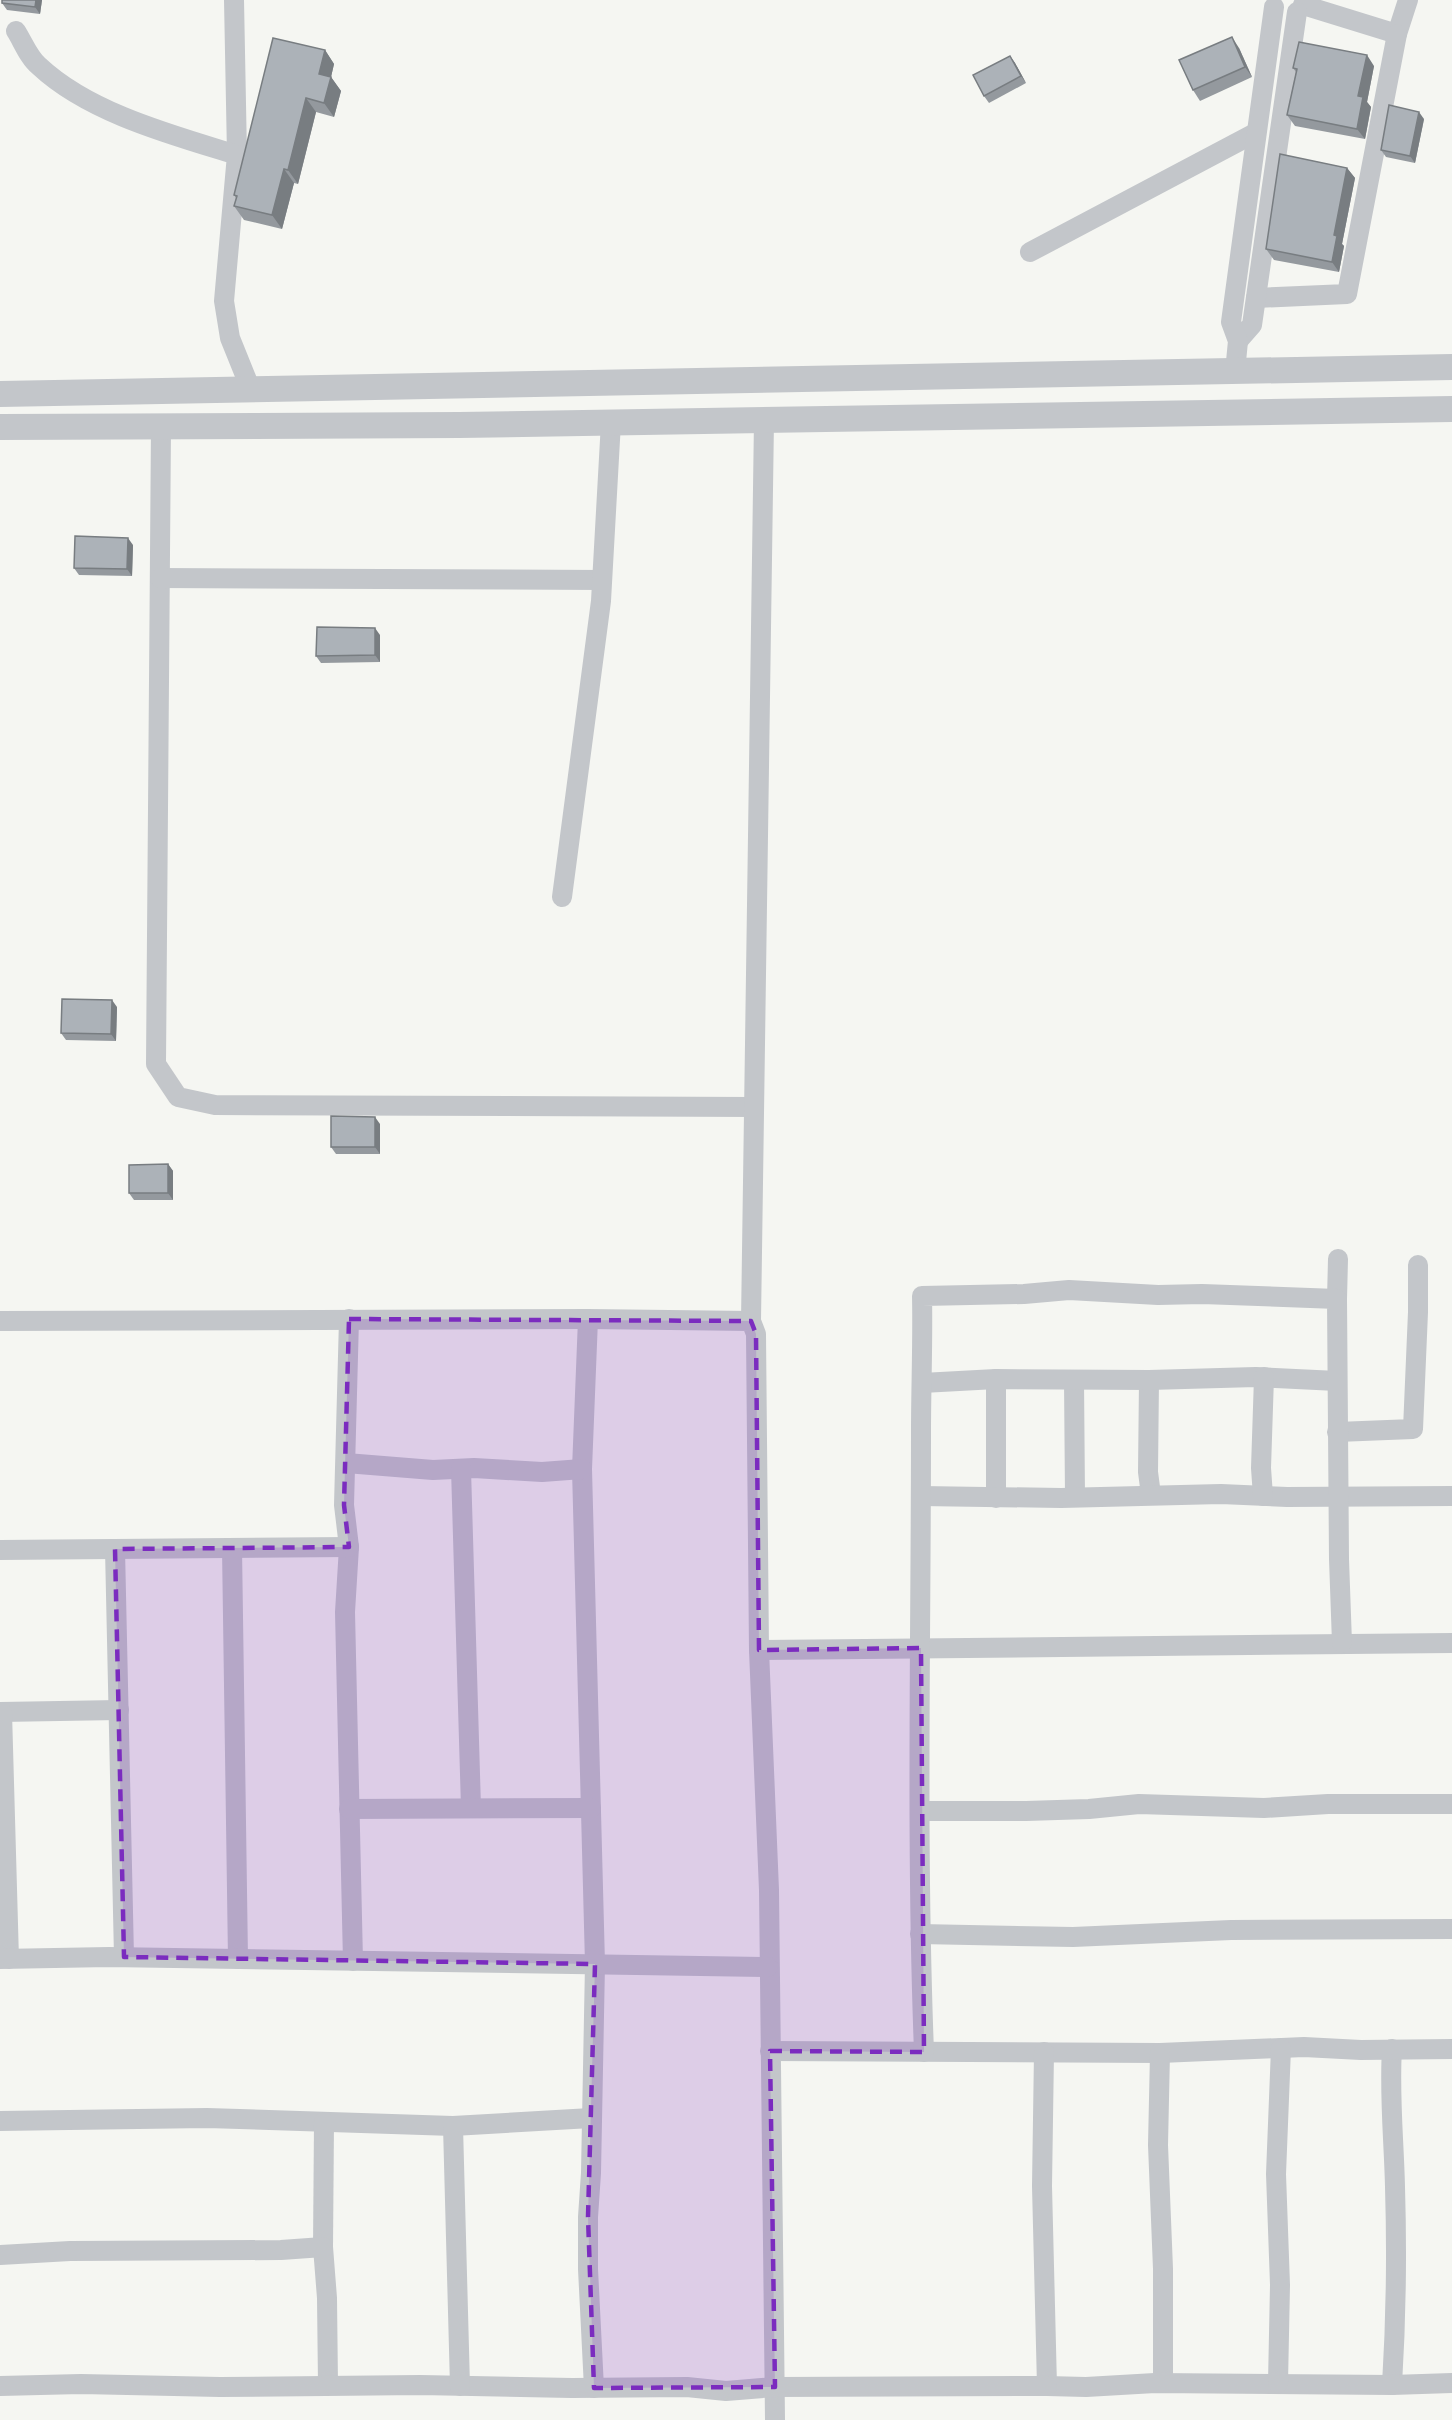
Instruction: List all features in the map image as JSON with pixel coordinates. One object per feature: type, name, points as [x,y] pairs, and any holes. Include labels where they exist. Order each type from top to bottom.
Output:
[{"type":"street","points":[[234,0],[237,154],[224,301],[230,338],[251,390]]},
{"type":"street","points":[[1256,298],[1347,294],[1397,34],[1408,0]]},
{"type":"street","points":[[1274,3],[1287,15],[1301,6],[1397,34]]},
{"type":"street","points":[[1235,372],[1238,341],[1231,322],[1274,3]]},
{"type":"street","points":[[1238,341],[1252,325],[1301,6]]},
{"type":"street","points":[[16,31],[37,65],[73,93],[152,129],[237,154]]},
{"type":"street","points":[[1030,252],[1256,134]]},
{"type":"street","points":[[0,394],[1452,368]]},
{"type":"street","points":[[0,427],[611,422],[1452,409]]},
{"type":"street","points":[[764,420],[751,1321],[756,1334],[759,1650],[766,1803],[775,2420]]},
{"type":"street","points":[[562,897],[602,580],[611,422]]},
{"type":"street","points":[[161,426],[156,1064],[178,1097],[215,1106],[754,1107]]},
{"type":"street","points":[[160,578],[602,580]]},
{"type":"street","points":[[1338,1259],[1337,1432],[1341,1643]]},
{"type":"street","points":[[1337,1432],[1413,1429],[1418,1265]]},
{"type":"street","points":[[924,2052],[920,1935],[919,1742],[922,1296],[1024,1294],[1069,1290],[1158,1295],[1203,1294],[1337,1299]]},
{"type":"street","points":[[349,1319],[344,1505],[350,1547],[345,1612],[353,1960]]},
{"type":"street","points":[[0,1321],[588,1319],[751,1321]]},
{"type":"street","points":[[588,1319],[582,1469],[595,1964],[588,2269],[594,2388]]},
{"type":"street","points":[[922,1383],[996,1379],[1149,1380],[1264,1377],[1337,1381]]},
{"type":"street","points":[[1263,1496],[1261,1468],[1264,1377]]},
{"type":"street","points":[[996,1379],[996,1498]]},
{"type":"street","points":[[1074,1380],[1075,1497]]},
{"type":"street","points":[[1149,1380],[1148,1472],[1151,1495]]},
{"type":"street","points":[[346,1463],[433,1470],[542,1472],[582,1469]]},
{"type":"street","points":[[461,1469],[471,1808]]},
{"type":"street","points":[[921,1496],[996,1498],[1151,1495],[1452,1496]]},
{"type":"street","points":[[0,1550],[350,1547]]},
{"type":"street","points":[[232,1548],[238,1959]]},
{"type":"street","points":[[116,1549],[124,1957]]},
{"type":"street","points":[[759,1650],[1452,1643]]},
{"type":"street","points":[[119,1710],[1,1712],[5,1959],[124,1957],[768,1967]]},
{"type":"street","points":[[921,1811],[1026,1811],[1140,1804],[1264,1808],[1328,1804],[1452,1804]]},
{"type":"street","points":[[349,1809],[591,1808]]},
{"type":"street","points":[[920,1935],[1073,1937],[1231,1930],[1452,1929]]},
{"type":"street","points":[[770,2050],[1160,2053],[1281,2048],[1452,2049]]},
{"type":"street","points":[[1278,2384],[1280,2284],[1277,2106],[1281,2048]]},
{"type":"street","points":[[1392,2049],[1395,2189],[1395,2320],[1392,2385]]},
{"type":"street","points":[[1044,2052],[1042,2186],[1047,2386]]},
{"type":"street","points":[[1160,2053],[1158,2145],[1163,2269],[1162,2384]]},
{"type":"street","points":[[0,2121],[207,2118],[453,2126],[591,2118]]},
{"type":"street","points":[[324,2122],[323,2247],[327,2298],[328,2385]]},
{"type":"street","points":[[453,2126],[460,2386]]},
{"type":"street","points":[[0,2255],[70,2251],[281,2250],[323,2247]]},
{"type":"street","points":[[0,2386],[136,2384],[220,2387],[328,2385],[687,2387],[726,2391],[775,2387],[1086,2387],[1162,2384],[1452,2383]]},
{"type":"highlighted area","points":[[349,1319],[751,1321],[756,1334],[759,1650],[921,1648],[924,2052],[770,2051],[775,2387],[594,2388],[588,2217],[595,1964],[124,1957],[115,1549],[349,1547],[344,1505]]},
{"type":"building","points":[[2,0],[36,0],[35,7],[2,3]]},
{"type":"building","points":[[1232,37],[1245,67],[1193,90],[1179,60]]},
{"type":"building","points":[[273,38],[325,50],[319,74],[331,77],[324,103],[306,98],[288,170],[284,169],[272,215],[234,206],[237,196],[234,195]]},
{"type":"building","points":[[1299,42],[1367,55],[1358,96],[1363,97],[1357,129],[1287,115],[1297,69],[1293,68]]},
{"type":"building","points":[[1010,56],[1021,76],[984,96],[973,75]]},
{"type":"building","points":[[1389,105],[1419,112],[1410,156],[1381,150]]},
{"type":"building","points":[[1280,154],[1347,168],[1334,235],[1337,236],[1332,262],[1266,249]]},
{"type":"building","points":[[75,536],[128,538],[127,569],[74,568]]},
{"type":"building","points":[[317,627],[375,628],[375,655],[316,656]]},
{"type":"building","points":[[62,999],[112,1000],[111,1034],[61,1033]]},
{"type":"building","points":[[331,1116],[375,1117],[375,1147],[331,1147]]},
{"type":"building","points":[[168,1164],[168,1193],[129,1193],[129,1165]]}]
